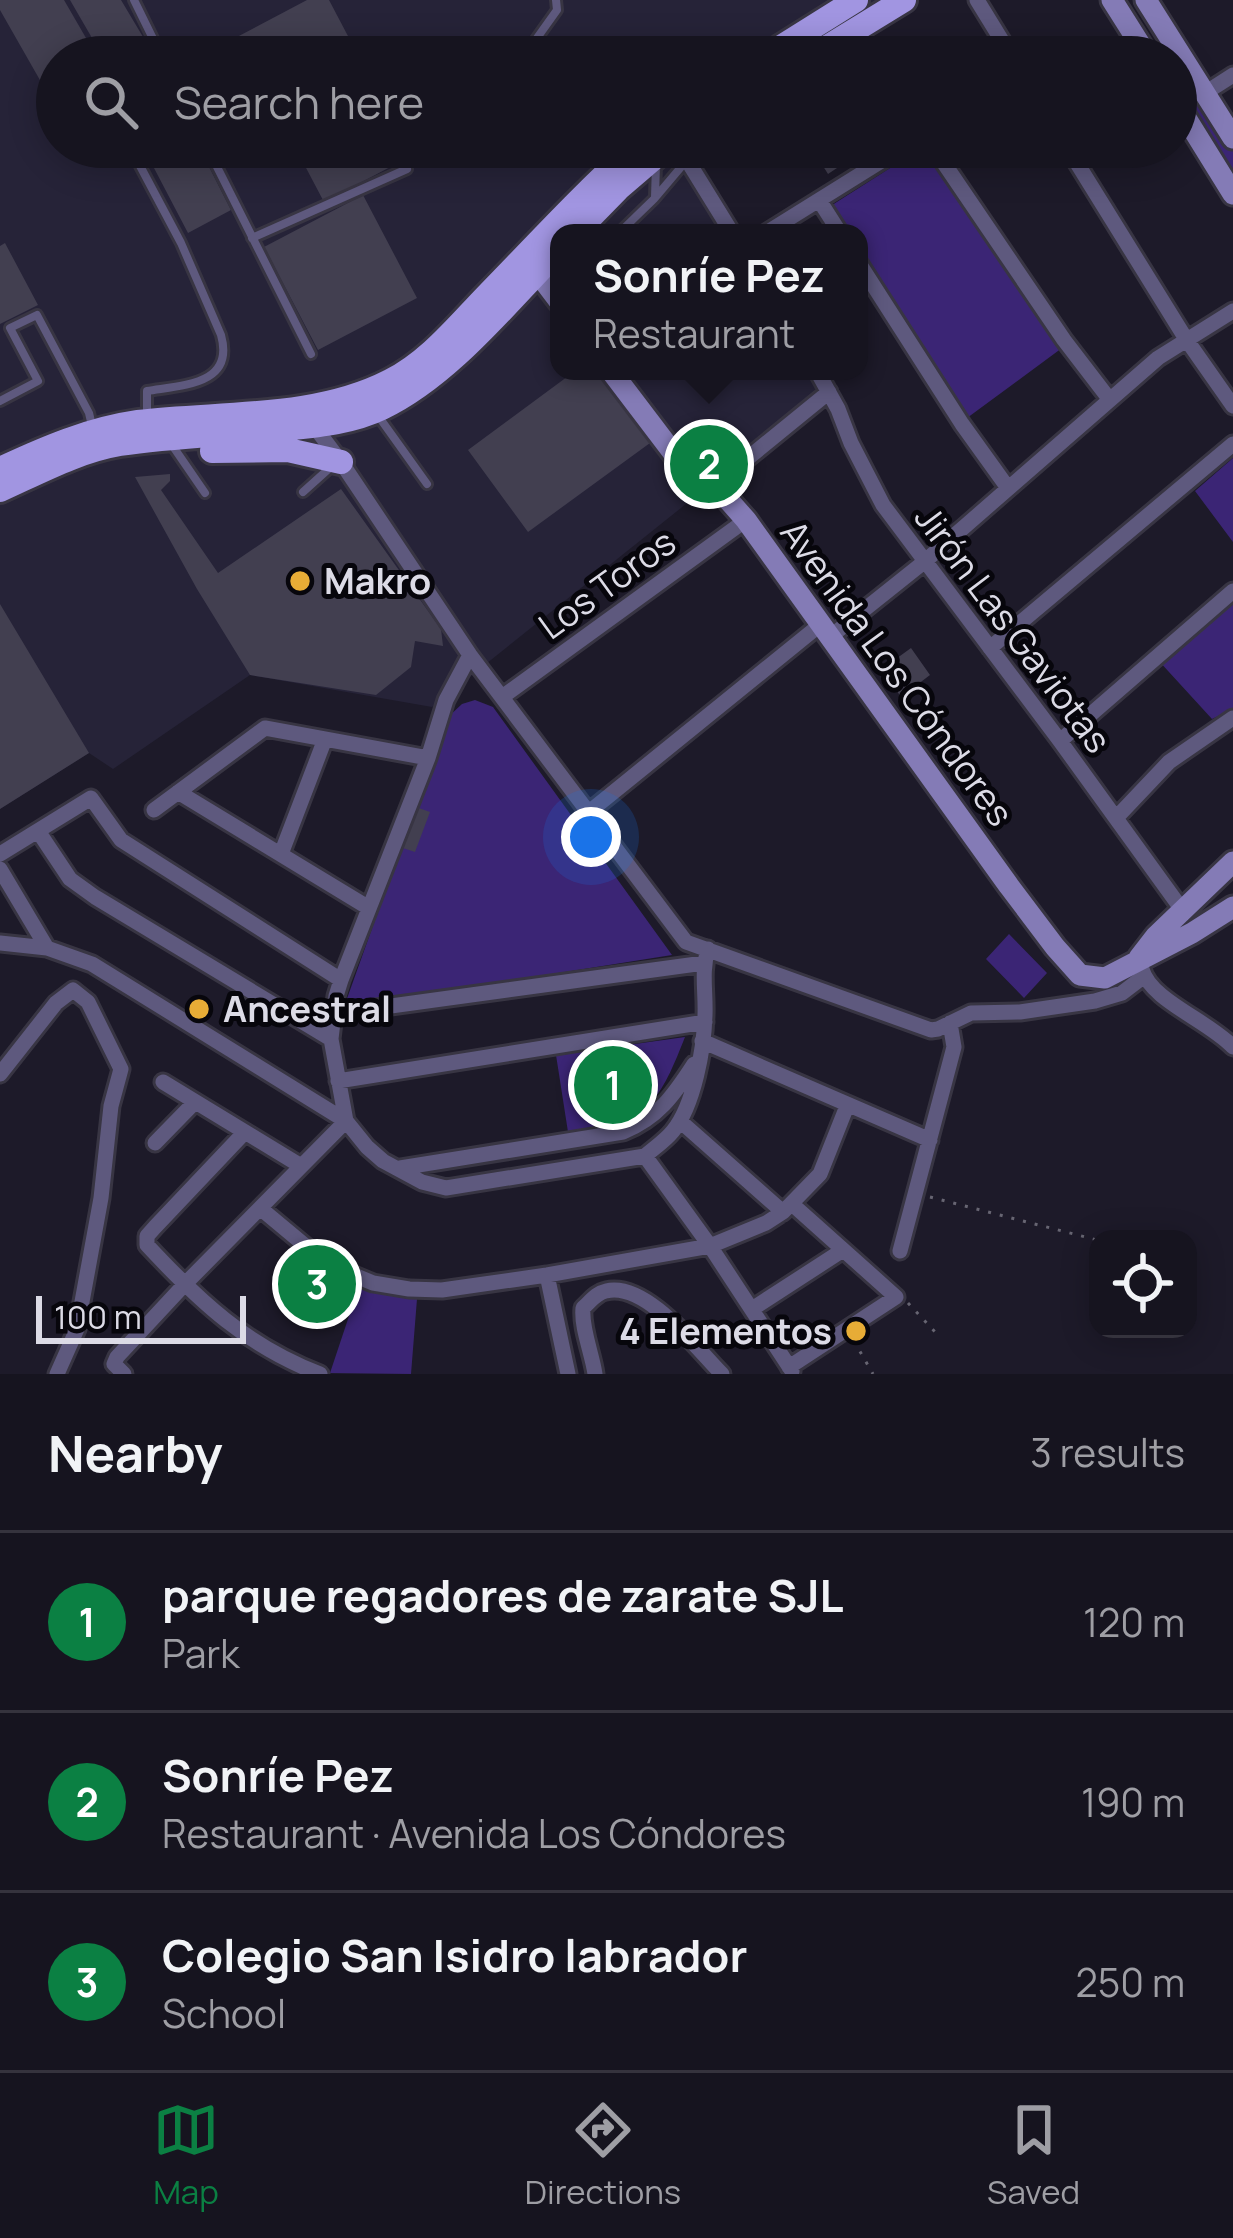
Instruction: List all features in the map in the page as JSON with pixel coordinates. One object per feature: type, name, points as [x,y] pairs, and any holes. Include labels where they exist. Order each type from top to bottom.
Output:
[{"type":"main road","points":[[799,36],[856,0]]},
{"type":"main road","points":[[846,36],[904,0]]},
{"type":"main road","points":[[1112,0],[1135,36]]},
{"type":"main road","points":[[1146,0],[1169,36]]},
{"type":"main road","points":[[1197,80],[1233,138]]},
{"type":"main road","points":[[1197,136],[1233,194]]},
{"type":"main road","points":[[556,224],[602,177],[624,168]]},
{"type":"main road","points":[[584,224],[644,168]]},
{"type":"main road","points":[[0,490],[92,451],[306,417],[392,380],[439,345],[550,231]]},
{"type":"main road","points":[[0,469],[94,431],[147,422],[358,418],[424,383],[550,285]]},
{"type":"main road","name":"Avenida Los Cóndores","points":[[618,380],[674,454],[695,476],[715,485],[746,520],[1080,975],[1106,978],[1141,968],[1233,907]]},
{"type":"main road","points":[[169,440],[207,451],[276,448],[341,462]]},
{"type":"main road","points":[[1141,968],[1156,936],[1233,862]]},
{"type":"street","points":[[977,0],[999,36]]},
{"type":"street","points":[[1205,93],[1233,75]]},
{"type":"street","points":[[679,168],[725,224]]},
{"type":"street","points":[[780,224],[870,168]]},
{"type":"street","points":[[947,168],[1110,400]]},
{"type":"street","points":[[1080,168],[1233,406]]},
{"type":"street","points":[[819,200],[834,224]]},
{"type":"street","points":[[868,277],[1008,488]]},
{"type":"street","points":[[589,812],[825,631],[924,562],[1110,400],[1186,339],[1233,311]]},
{"type":"street","name":"Jirón Las Gaviotas","points":[[822,380],[883,505],[1183,911]]},
{"type":"street","points":[[715,485],[829,392]]},
{"type":"street","points":[[306,417],[470,655],[686,941],[706,956],[931,1030],[971,1013],[1020,1012],[1095,1001],[1122,993],[1141,968],[1151,989],[1233,1047]]},
{"type":"street","points":[[990,648],[1233,444]]},
{"type":"street","name":"Los Toros","points":[[502,697],[746,520]]},
{"type":"street","points":[[1060,741],[1233,591]]},
{"type":"street","points":[[346,1121],[331,1040],[341,980],[446,700],[470,655]]},
{"type":"street","points":[[1116,818],[1169,762],[1233,718]]},
{"type":"street","points":[[154,810],[265,728],[428,758]]},
{"type":"street","points":[[281,854],[325,739]]},
{"type":"street","points":[[178,792],[369,908]]},
{"type":"street","points":[[0,854],[92,798],[121,840],[341,980]]},
{"type":"street","points":[[38,831],[70,879],[95,897],[331,1040]]},
{"type":"street","points":[[0,869],[46,948]]},
{"type":"street","points":[[0,943],[46,948],[92,964],[346,1121],[383,1161],[422,1182],[446,1188],[645,1156],[670,1136],[680,1121],[702,1047],[706,956]]},
{"type":"street","points":[[333,1014],[706,956]]},
{"type":"street","points":[[0,1074],[56,1003],[73,990],[88,1002],[121,1070],[111,1106],[76,1329],[57,1374]]},
{"type":"street","points":[[338,1081],[705,1022]]},
{"type":"street","points":[[901,1251],[954,1048],[950,1023]]},
{"type":"street","points":[[400,1168],[623,1132],[662,1109],[702,1047]]},
{"type":"street","points":[[702,1047],[930,1140]]},
{"type":"street","points":[[163,1082],[301,1166]]},
{"type":"street","points":[[155,1143],[195,1102]]},
{"type":"street","points":[[260,1208],[308,1248],[373,1283],[442,1290],[547,1275],[710,1246],[766,1222],[788,1208],[820,1174],[847,1106]]},
{"type":"street","points":[[124,1374],[114,1364],[118,1357],[346,1121]]},
{"type":"street","points":[[645,1156],[792,1371],[896,1297],[680,1121]]},
{"type":"street","points":[[244,1133],[147,1236],[148,1245],[224,1322],[287,1361],[320,1374]]},
{"type":"street","points":[[752,1309],[843,1250]]},
{"type":"street","points":[[547,1275],[568,1374]]},
{"type":"street","points":[[595,1374],[581,1321],[583,1308],[600,1292],[616,1290],[658,1308],[722,1374]]},
{"type":"lane","points":[[134,0],[152,36]]},
{"type":"lane","points":[[538,36],[557,10],[556,0]]},
{"type":"lane","points":[[141,168],[181,243],[225,350],[220,368],[202,381],[147,392],[147,422]]},
{"type":"lane","points":[[217,168],[311,354]]},
{"type":"lane","points":[[655,199],[661,168]]},
{"type":"lane","points":[[629,224],[655,199],[661,168]]},
{"type":"lane","points":[[252,238],[407,169]]},
{"type":"lane","points":[[0,401],[38,381],[10,328],[37,315],[94,431]]},
{"type":"lane","points":[[0,339],[12,333]]},
{"type":"lane","points":[[375,412],[428,484]]},
{"type":"lane","points":[[169,440],[205,493]]},
{"type":"lane","points":[[303,492],[326,469],[341,462]]},
{"type":"path","points":[[916,1193],[1089,1238]]},
{"type":"path","points":[[896,1297],[907,1302],[936,1333]]},
{"type":"path","points":[[847,1329],[873,1374]]},
{"type":"shaded area","points":[[0,0],[883,0],[825,36],[36,36],[36,168],[692,168],[725,224],[550,224],[550,380],[814,380],[820,390],[696,496],[432,707],[250,675],[113,769],[89,753],[0,809]]},
{"type":"shaded area","points":[[1197,92],[1233,150],[1233,182],[1197,124]]},
{"type":"shaded area","points":[[890,168],[938,168],[1062,348],[967,418],[868,266],[868,224],[840,224],[829,207]]},
{"type":"shaded area","points":[[1233,458],[1233,542],[1195,491]]},
{"type":"shaded area","points":[[1233,595],[1233,709],[1212,719],[1158,660]]},
{"type":"shaded area","points":[[475,700],[493,707],[672,955],[344,1007],[447,718],[462,704]]},
{"type":"shaded area","points":[[1009,934],[1047,973],[1024,998],[986,959]]},
{"type":"shaded area","points":[[685,1037],[666,1081],[645,1107],[616,1122],[568,1132],[556,1055]]},
{"type":"shaded area","points":[[358,1289],[417,1299],[411,1374],[330,1373]]},
{"type":"building","points":[[0,0],[64,0],[85,36],[36,36],[36,73],[0,10]]},
{"type":"building","points":[[70,0],[121,0],[142,36],[91,36]]},
{"type":"building","points":[[307,0],[329,0],[348,36],[239,36]]},
{"type":"building","points":[[154,168],[210,168],[231,210],[188,233]]},
{"type":"building","points":[[306,168],[388,168],[324,202]]},
{"type":"building","points":[[363,195],[417,298],[318,350],[264,247]]},
{"type":"building","points":[[5,243],[38,305],[0,324],[0,246]]},
{"type":"building","points":[[563,380],[604,380],[650,443],[528,532],[468,450]]},
{"type":"building","name":"Makro","points":[[170,474],[161,490],[218,573],[341,489],[441,629],[443,646],[415,641],[411,667],[376,695],[250,675],[135,477]]},
{"type":"building","points":[[0,604],[89,753],[0,809]]},
{"type":"building","points":[[911,648],[930,675],[901,697],[882,669]]},
{"type":"building","points":[[416,807],[430,812],[415,852],[403,848]]},
{"type":"place","name":"Sonríe Pez","points":[[709,464]]},
{"type":"place","name":"Makro","points":[[300,581]]},
{"type":"place","name":"Ancestral","points":[[199,1009]]},
{"type":"place","name":"parque regadores de zarate SJL","points":[[613,1085]]},
{"type":"place","name":"Colegio San Isidro labrador","points":[[317,1284]]},
{"type":"place","name":"4 Elementos","points":[[856,1331]]}]
